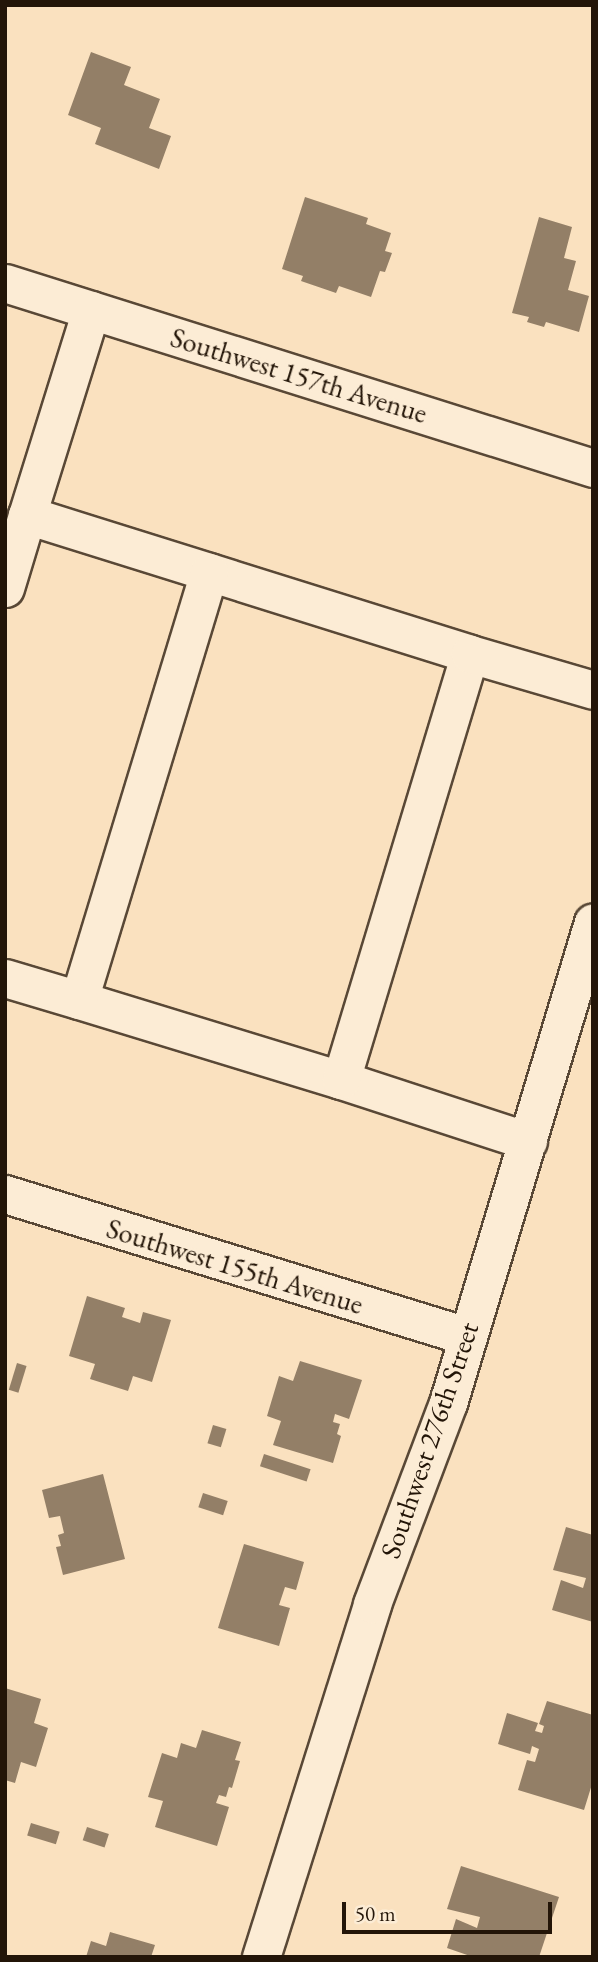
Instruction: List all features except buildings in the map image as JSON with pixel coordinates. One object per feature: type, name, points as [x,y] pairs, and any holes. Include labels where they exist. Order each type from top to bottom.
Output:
[{"type":"street","name":"Southwest 157th Avenue","points":[[5,283],[593,468]]},
{"type":"street","points":[[5,588],[91,310]]},
{"type":"street","points":[[27,515],[593,690]]},
{"type":"street","points":[[79,1000],[209,572]]},
{"type":"street","points":[[341,1080],[470,654]]},
{"type":"street","name":"Southwest 276th Street","points":[[261,1957],[359,1643],[448,1403],[466,1336],[593,922]]},
{"type":"street","points":[[5,978],[341,1080],[528,1141]]},
{"type":"street","name":"Southwest 155th Avenue","points":[[5,1194],[466,1336]]}]
